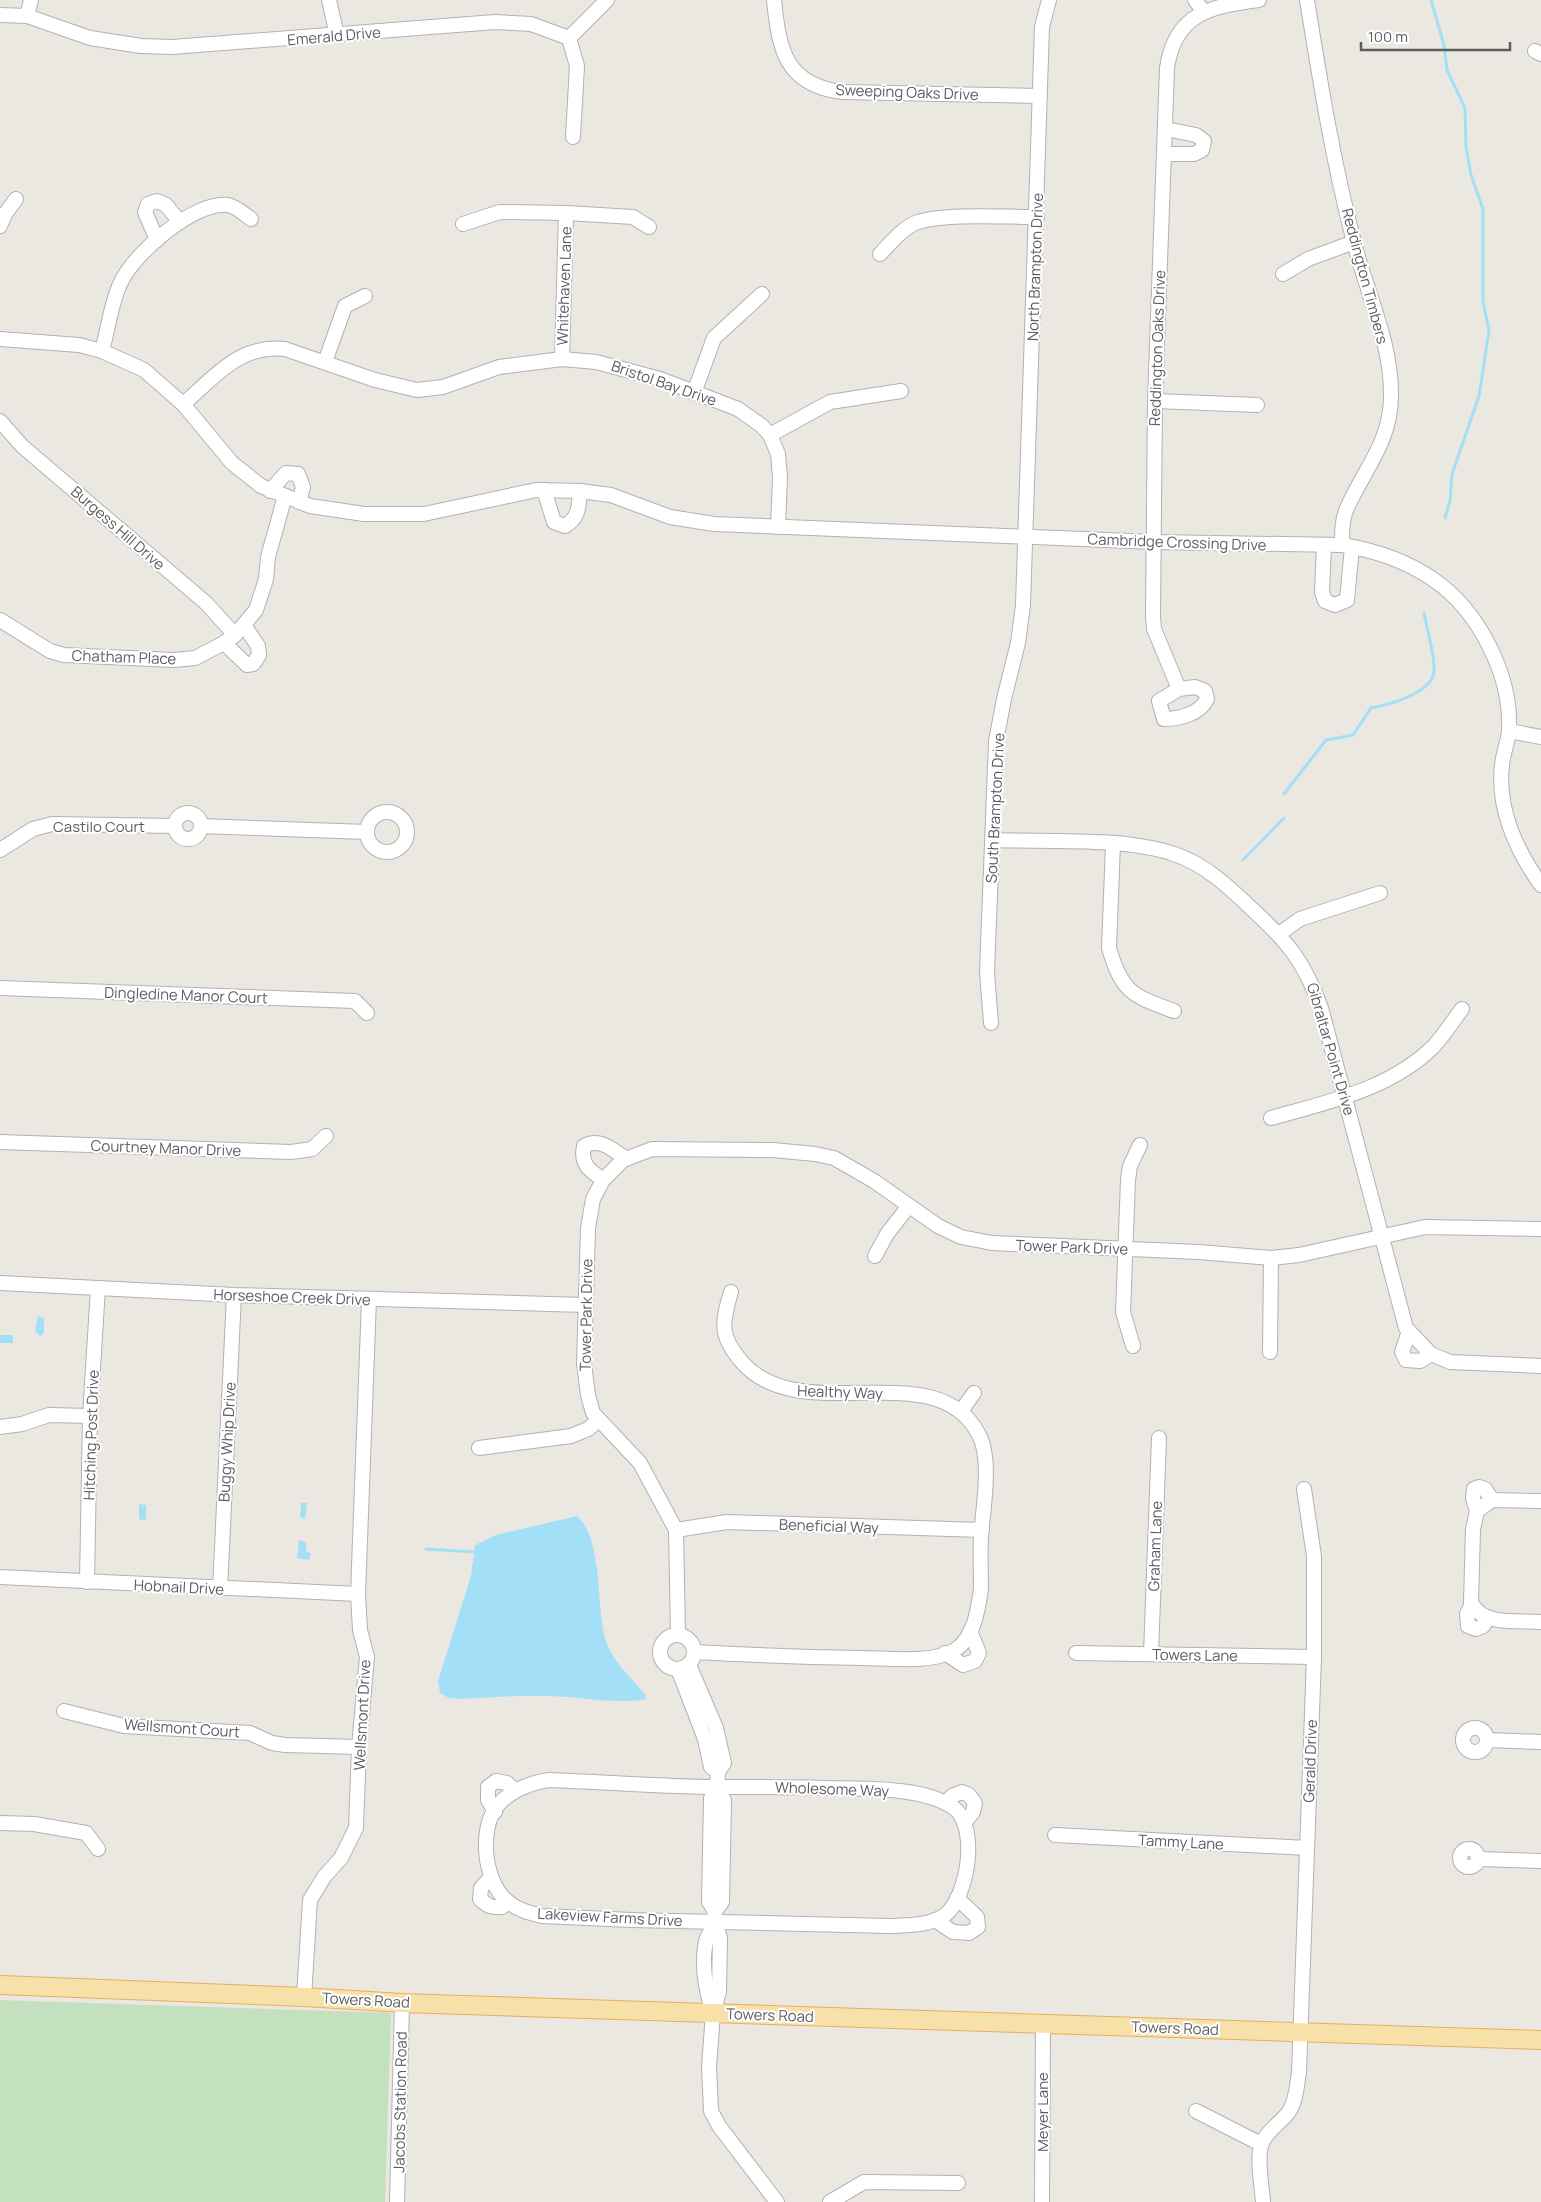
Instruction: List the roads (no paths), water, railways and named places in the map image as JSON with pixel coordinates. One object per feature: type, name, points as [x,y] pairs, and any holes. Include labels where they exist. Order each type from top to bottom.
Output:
[{"type":"main road","name":"Towers Road","points":[[0,1986],[304,1996],[402,2003],[713,2014],[1541,2040]]},
{"type":"street","points":[[27,16],[31,0]]},
{"type":"street","points":[[329,0],[337,35]]},
{"type":"street","points":[[573,138],[577,66],[569,38],[607,0]]},
{"type":"street","name":"Sweeping Oaks Drive","points":[[774,0],[778,34],[786,59],[805,79],[818,86],[842,92],[1040,96]]},
{"type":"street","name":"North Brampton Drive","points":[[1024,536],[1037,216],[1042,27],[1049,0]]},
{"type":"street","name":"Reddington Oaks Drive","points":[[1179,689],[1154,629],[1155,401],[1164,154],[1170,52],[1181,30],[1199,6],[1258,0]]},
{"type":"street","name":"Reddington Timbers","points":[[1307,0],[1328,136],[1354,242],[1386,352],[1391,392],[1389,419],[1377,455],[1347,509],[1343,523],[1347,546],[1347,600],[1335,605],[1326,601],[1322,592],[1324,546]]},
{"type":"street","name":"Emerald Drive","points":[[0,15],[27,16],[90,38],[141,46],[210,45],[495,22],[531,24],[569,38]]},
{"type":"street","points":[[1164,154],[1194,154],[1202,150],[1204,146],[1204,141],[1196,135],[1166,129]]},
{"type":"street","points":[[0,226],[5,214],[16,199]]},
{"type":"street","points":[[157,240],[145,212],[148,204],[157,201],[166,206],[180,222]]},
{"type":"street","points":[[102,351],[119,285],[137,260],[157,240],[190,214],[214,206],[234,207],[251,218]]},
{"type":"street","points":[[462,224],[500,212],[566,213],[633,217],[648,227]]},
{"type":"street","name":"Whitehaven Lane","points":[[562,359],[566,213]]},
{"type":"street","points":[[880,254],[907,228],[917,222],[947,218],[1037,216]]},
{"type":"street","points":[[1283,274],[1308,259],[1354,242]]},
{"type":"street","points":[[694,393],[714,338],[762,294]]},
{"type":"street","points":[[325,362],[345,306],[365,296]]},
{"type":"street","name":"Cambridge Crossing Drive","points":[[0,339],[54,342],[102,351],[144,370],[183,404],[232,463],[270,491],[310,506],[364,514],[424,514],[536,490],[580,491],[611,496],[670,517],[690,522],[1154,542],[1347,546],[1371,550],[1433,579],[1466,611],[1478,627],[1497,663],[1504,683],[1509,731],[1502,766],[1503,803],[1515,842],[1541,885]]},
{"type":"street","name":"Bristol Bay Drive","points":[[183,404],[237,357],[253,350],[270,348],[284,349],[375,380],[417,390],[442,387],[499,367],[562,359],[623,367],[745,413],[758,422],[770,436],[778,454],[780,465],[778,527]]},
{"type":"street","points":[[770,436],[830,402],[901,391]]},
{"type":"street","points":[[1155,401],[1257,405]]},
{"type":"street","name":"Burgess Hill Drive","points":[[0,421],[22,446],[206,603],[234,635]]},
{"type":"street","points":[[270,491],[286,474],[298,474],[302,487],[298,502]]},
{"type":"street","points":[[544,490],[554,522],[565,526],[573,522],[578,513],[580,491]]},
{"type":"street","name":"Chatham Place","points":[[0,620],[50,651],[82,657],[190,659],[208,653],[234,635],[256,610],[262,595],[268,557],[284,496]]},
{"type":"street","name":"South Brampton Drive","points":[[991,1023],[987,972],[996,741],[1020,634],[1023,605],[1024,536]]},
{"type":"street","points":[[1509,731],[1541,737]]},
{"type":"street","name":"Castilo Court","points":[[0,850],[33,829],[52,824],[174,826],[178,817],[190,812],[197,816],[201,826],[367,832]]},
{"type":"street","name":"Gibraltar Point Drive","points":[[993,840],[1113,844],[1146,847],[1165,852],[1200,866],[1223,882],[1279,934],[1300,961],[1312,982],[1322,1008],[1381,1236],[1409,1331],[1431,1354],[1450,1362],[1541,1366]]},
{"type":"street","points":[[1113,844],[1109,948],[1112,960],[1117,971],[1133,994],[1174,1011]]},
{"type":"street","points":[[1279,934],[1300,919],[1380,893]]},
{"type":"street","name":"Dingledine Manor Court","points":[[0,988],[355,1002],[367,1013]]},
{"type":"street","points":[[1271,1118],[1345,1097],[1382,1082],[1414,1063],[1435,1045],[1462,1009]]},
{"type":"street","name":"Courtney Manor Drive","points":[[0,1142],[291,1152],[312,1149],[326,1136]]},
{"type":"street","points":[[603,1180],[586,1167],[582,1160],[584,1146],[589,1143],[603,1143],[626,1159]]},
{"type":"street","points":[[1133,1346],[1123,1312],[1125,1249],[1130,1166],[1140,1145]]},
{"type":"street","name":"Tower Park Drive","points":[[678,1635],[676,1530],[640,1463],[593,1413],[586,1387],[584,1363],[590,1211],[603,1180],[626,1159],[640,1152],[664,1148],[773,1150],[834,1158],[874,1181],[908,1207],[961,1237],[992,1244],[1199,1252],[1271,1258],[1317,1252],[1425,1227],[1541,1228]]},
{"type":"street","points":[[875,1256],[887,1234],[908,1207]]},
{"type":"street","points":[[1270,1352],[1271,1258]]},
{"type":"street","name":"Horseshoe Creek Drive","points":[[0,1282],[234,1295],[585,1305]]},
{"type":"street","name":"Hitching Post Drive","points":[[87,1582],[90,1416],[98,1288]]},
{"type":"street","name":"Healthy Way","points":[[687,1662],[931,1658],[955,1650],[968,1637],[978,1608],[981,1589],[984,1447],[979,1434],[961,1411],[940,1400],[927,1397],[801,1392],[771,1384],[744,1364],[732,1351],[724,1336],[723,1318],[731,1292]]},
{"type":"street","name":"Buggy Whip Drive","points":[[220,1589],[234,1295]]},
{"type":"street","name":"Wellsmont Drive","points":[[304,1996],[310,1900],[324,1877],[351,1843],[356,1828],[358,1748],[367,1657],[360,1630],[358,1594],[369,1300]]},
{"type":"street","points":[[1409,1331],[1402,1352],[1406,1360],[1420,1362],[1431,1354]]},
{"type":"street","points":[[961,1411],[974,1393]]},
{"type":"street","points":[[0,1427],[22,1424],[49,1415],[90,1416]]},
{"type":"street","points":[[479,1448],[571,1436],[588,1429],[599,1420]]},
{"type":"street","name":"Graham Lane","points":[[1151,1654],[1159,1438]]},
{"type":"street","name":"Gerald Drive","points":[[1261,2144],[1289,2112],[1294,2099],[1299,2072],[1314,1657],[1314,1556],[1304,1489]]},
{"type":"street","points":[[1541,1501],[1492,1500],[1477,1511],[1473,1529],[1472,1604],[1480,1615],[1487,1619],[1541,1622]]},
{"type":"street","name":"Beneficial Way","points":[[676,1530],[727,1522],[982,1530]]},
{"type":"street","name":"Hobnail Drive","points":[[0,1577],[220,1589],[358,1594]]},
{"type":"street","points":[[945,1654],[963,1665],[975,1661],[979,1653],[970,1631]]},
{"type":"street","points":[[687,1662],[673,1669],[663,1663],[660,1652],[663,1642],[672,1635],[688,1639],[687,1662],[704,1738],[711,1767],[718,1772],[717,1787],[711,1798],[708,1902],[715,1916],[706,1940],[706,1990],[713,2014],[709,2075],[711,2111],[719,2126],[777,2202]]},
{"type":"street","name":"Towers Lane","points":[[1076,1653],[1314,1657]]},
{"type":"street","name":"Wellsmont Court","points":[[64,1711],[124,1726],[250,1733],[272,1743],[285,1745],[358,1748]]},
{"type":"street","points":[[1487,1740],[1541,1742]]},
{"type":"street","points":[[491,1877],[481,1888],[480,1899],[486,1905],[502,1907],[507,1902],[491,1877],[486,1848],[489,1827],[497,1806],[515,1791],[549,1780],[717,1787]]},
{"type":"street","points":[[495,1812],[488,1800],[488,1787],[496,1781],[507,1783],[515,1791]]},
{"type":"street","name":"Wholesome Way","points":[[717,1787],[876,1788],[915,1794],[946,1803]]},
{"type":"street","points":[[715,1916],[890,1926],[930,1923],[954,1905],[963,1884],[969,1851],[964,1823],[956,1810],[946,1803],[952,1796],[962,1792],[969,1795],[975,1803],[973,1812],[964,1823]]},
{"type":"street","points":[[0,1823],[34,1824],[86,1833],[98,1849]]},
{"type":"street","name":"Tammy Lane","points":[[1055,1836],[1307,1848]]},
{"type":"street","points":[[1478,1859],[1541,1862]]},
{"type":"street","points":[[935,1920],[953,1932],[969,1933],[978,1927],[977,1916],[957,1898]]},
{"type":"street","name":"Lakeview Farms Drive","points":[[507,1902],[530,1913],[542,1916],[715,1916]]},
{"type":"street","name":"Jacobs Station Road","points":[[398,2202],[402,2003]]},
{"type":"street","name":"Meyer Lane","points":[[1042,2202],[1043,2023]]},
{"type":"street","points":[[1196,2111],[1261,2144],[1260,2166],[1263,2202]]},
{"type":"street","points":[[830,2202],[864,2182],[958,2183]]},
{"type":"water","points":[[38,1316],[44,1318],[44,1333],[41,1336],[35,1332]]},
{"type":"water","points":[[0,1335],[13,1335],[13,1343],[0,1343]]},
{"type":"water","points":[[301,1503],[307,1503],[305,1519],[300,1517]]},
{"type":"water","points":[[139,1504],[146,1505],[146,1519],[139,1519]]},
{"type":"water","points":[[577,1516],[585,1526],[595,1556],[602,1624],[608,1646],[617,1661],[645,1694],[646,1699],[622,1701],[557,1696],[513,1696],[459,1699],[449,1698],[440,1693],[438,1681],[471,1576],[475,1545],[496,1535]]},
{"type":"water","points":[[299,1540],[306,1542],[306,1551],[311,1554],[309,1560],[297,1558]]},
{"type":"waterway","points":[[1431,0],[1444,45],[1447,70],[1465,108],[1466,147],[1471,175],[1483,209],[1483,302],[1489,330],[1479,396],[1452,474],[1450,501],[1445,518]]},
{"type":"waterway","points":[[1284,794],[1326,740],[1353,735],[1371,708],[1409,697],[1426,686],[1432,679],[1434,671],[1433,658],[1424,613]]},
{"type":"waterway","points":[[1243,860],[1284,818]]},
{"type":"waterway","points":[[426,1549],[474,1552]]}]
